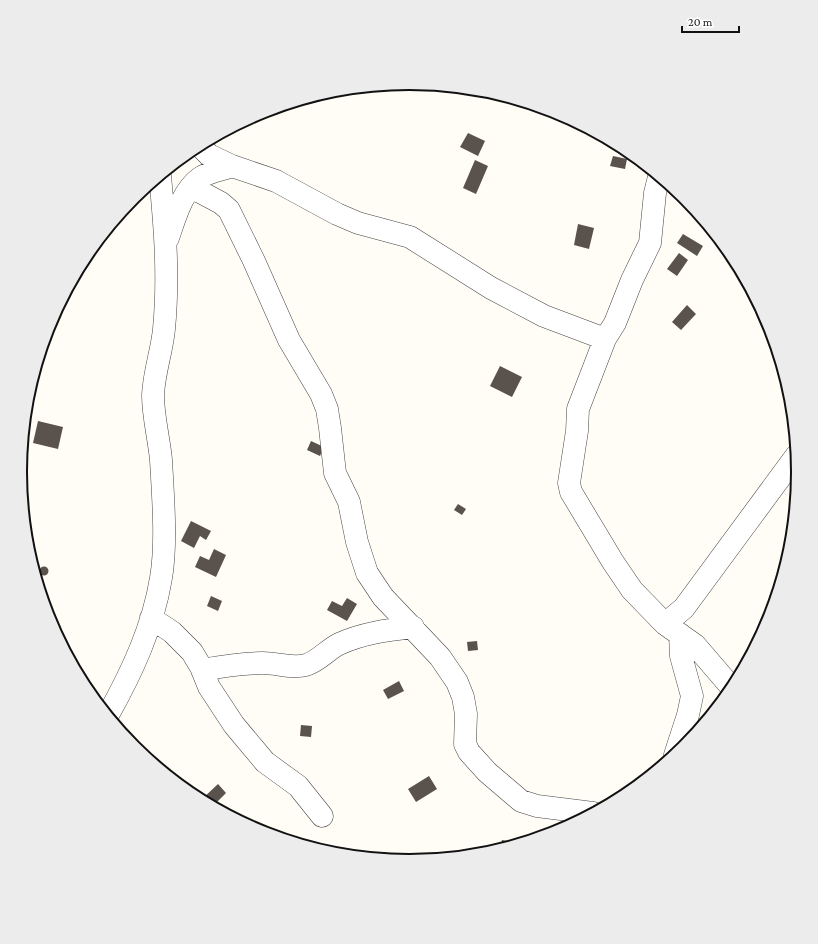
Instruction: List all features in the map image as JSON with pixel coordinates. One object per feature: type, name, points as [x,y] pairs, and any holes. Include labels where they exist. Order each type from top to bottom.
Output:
[{"type":"street","points":[[204,150],[209,155],[232,166],[276,181],[317,205],[358,223],[410,237],[491,288],[537,313],[605,339]]},
{"type":"street","points":[[166,242],[181,204],[191,187],[200,178],[232,166]]},
{"type":"street","points":[[111,710],[126,684],[151,618],[161,577],[163,550],[161,459],[153,412],[156,371],[164,330],[167,283],[166,242],[161,182]]},
{"type":"street","points":[[658,182],[655,193],[650,243],[632,280],[615,323],[605,339],[578,409],[578,431],[568,483],[571,492],[613,562],[632,590],[673,629],[705,655],[728,683]]},
{"type":"street","points":[[191,187],[221,203],[229,210],[289,340],[310,373],[327,408],[335,473],[349,502],[357,542],[367,573],[382,597],[414,627],[440,658],[457,682],[463,696],[466,714],[465,744],[476,762],[521,801],[537,806],[584,812]]},
{"type":"street","points":[[679,742],[688,715],[692,696],[673,629],[684,608],[791,463]]},
{"type":"street","points":[[151,618],[172,632],[192,652],[209,687],[234,725],[265,762],[298,786],[322,816]]},
{"type":"street","points":[[202,670],[235,664],[263,663],[292,666],[305,665],[318,660],[339,645],[358,637],[414,627]]},
{"type":"building","points":[[468,133],[485,141],[478,156],[460,147]]},
{"type":"building","points":[[613,156],[627,159],[625,169],[610,166]]},
{"type":"building","points":[[475,160],[488,166],[476,194],[463,188]]},
{"type":"building","points":[[578,224],[594,228],[589,249],[574,245]]},
{"type":"building","points":[[683,234],[703,246],[697,256],[677,243]]},
{"type":"building","points":[[679,253],[688,260],[677,276],[667,269]]},
{"type":"building","points":[[687,305],[696,314],[681,330],[672,322]]},
{"type":"building","points":[[500,366],[522,377],[512,397],[490,386]]},
{"type":"building","points":[[38,421],[63,427],[58,449],[33,443]]},
{"type":"building","points":[[311,441],[324,447],[320,456],[307,450]]},
{"type":"building","points":[[458,504],[466,509],[462,515],[454,510]]},
{"type":"building","points":[[191,521],[211,531],[206,540],[200,536],[194,548],[181,541]]},
{"type":"building","points":[[214,549],[226,555],[216,577],[195,567],[200,556],[209,560]]},
{"type":"building","points":[[44,566],[49,571],[46,575],[44,576],[41,574],[40,570],[42,567]]},
{"type":"building","points":[[211,596],[222,601],[218,611],[207,606]]},
{"type":"building","points":[[347,598],[357,604],[347,621],[327,610],[332,601],[342,606]]},
{"type":"building","points":[[477,641],[478,650],[468,651],[467,642]]},
{"type":"building","points":[[399,681],[404,691],[388,699],[383,690]]},
{"type":"building","points":[[301,725],[312,726],[311,737],[300,736]]},
{"type":"building","points":[[429,776],[437,789],[416,802],[408,789]]},
{"type":"building","points":[[218,784],[226,793],[217,802],[206,795]]}]
